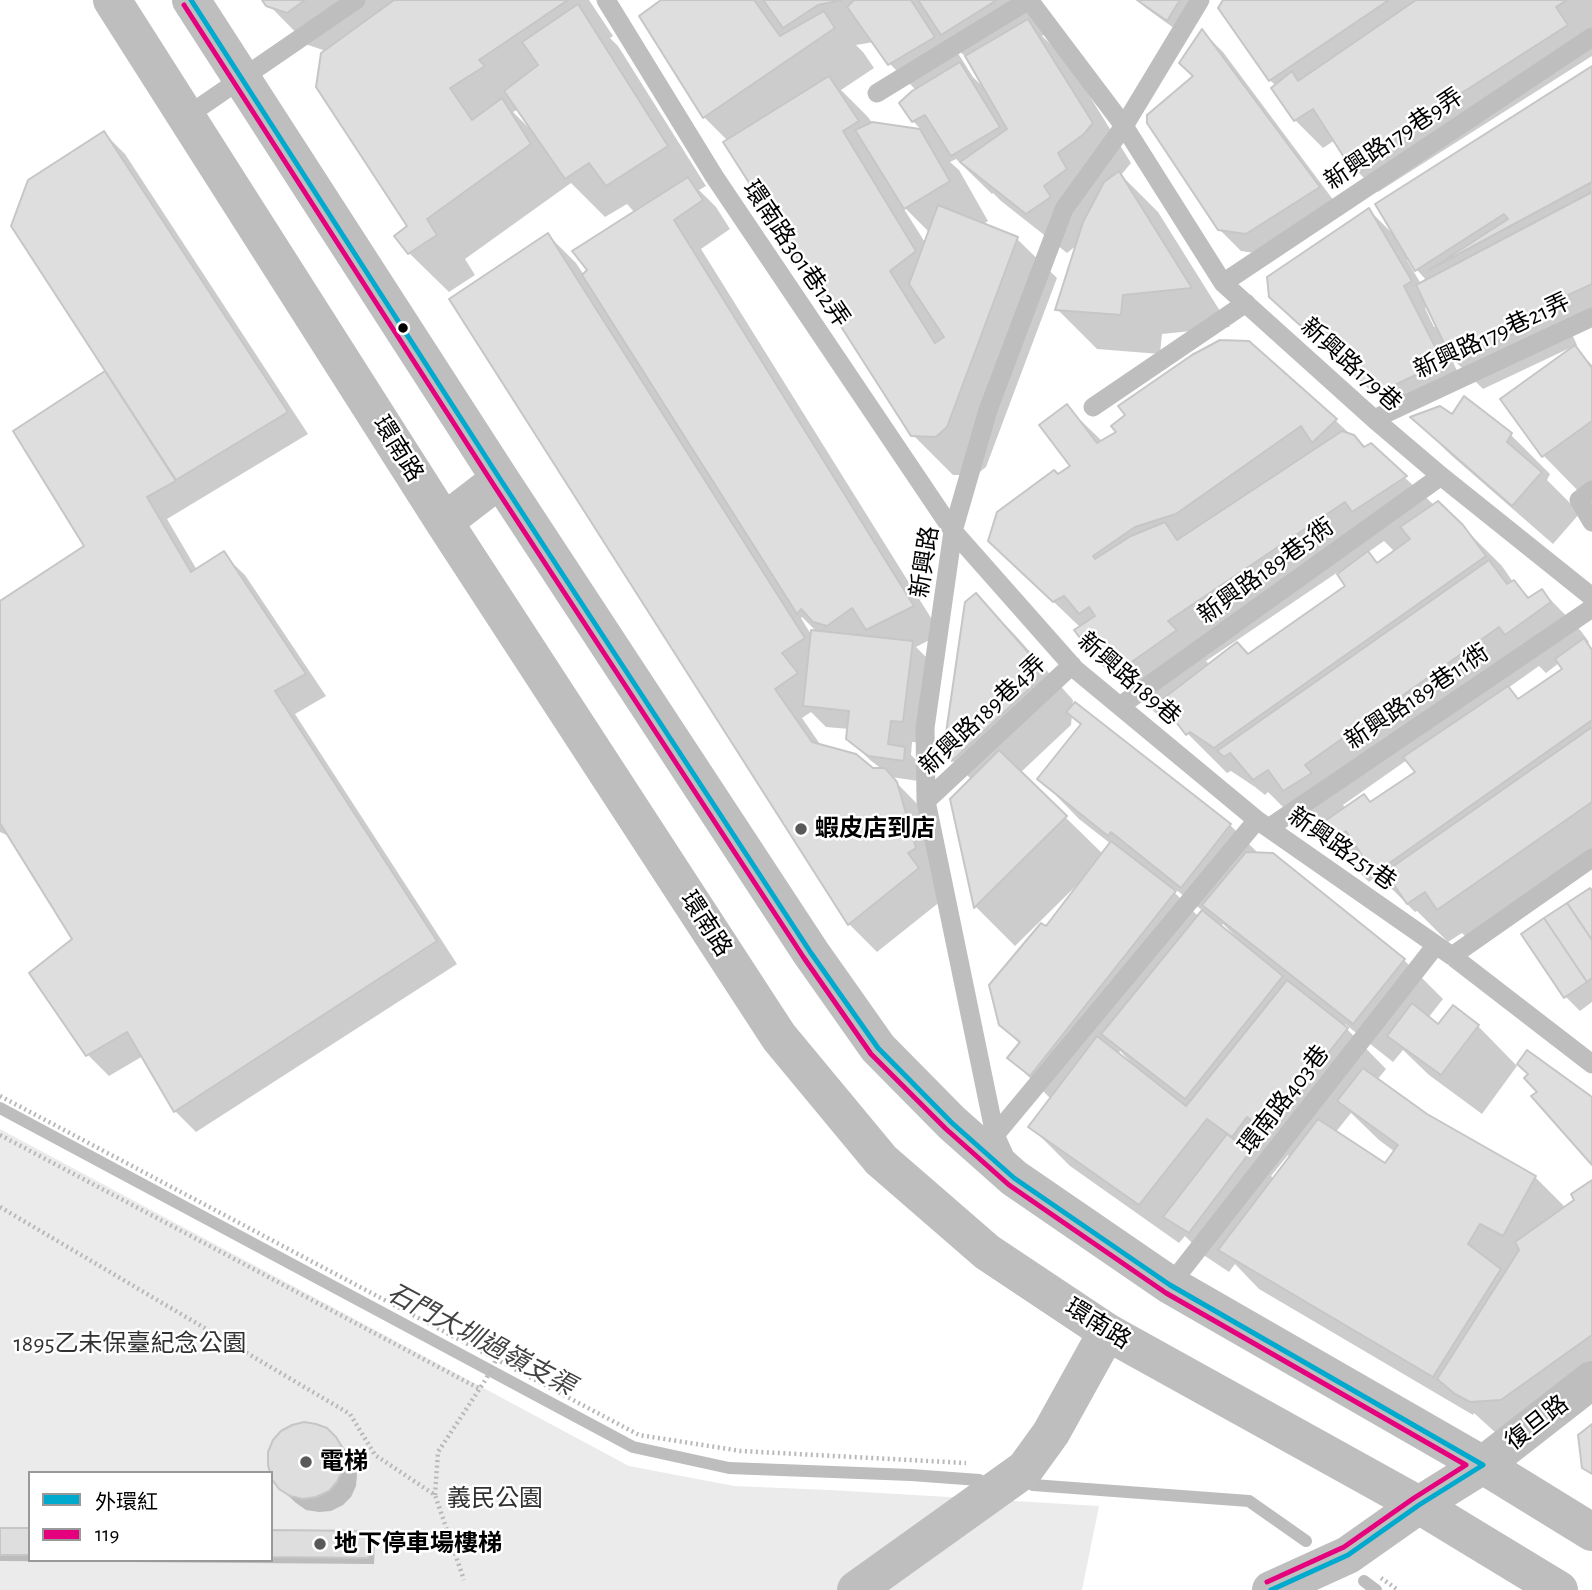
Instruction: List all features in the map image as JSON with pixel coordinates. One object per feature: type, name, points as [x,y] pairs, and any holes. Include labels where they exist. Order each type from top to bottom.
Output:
[{"type":"main road","name":"環南路","points":[[112,0],[444,522],[779,1037],[881,1160],[987,1252],[1107,1332],[1419,1505],[1559,1590]]},
{"type":"main road","points":[[191,0],[500,480],[811,953],[878,1048],[952,1123],[1014,1178],[1171,1285],[1483,1465],[1592,1532]]},
{"type":"main road","points":[[444,522],[500,480]]},
{"type":"main road","points":[[856,1590],[1026,1469],[1051,1433],[1107,1332]]},
{"type":"main road","name":"復旦路","points":[[1271,1590],[1348,1555],[1419,1505],[1483,1465],[1592,1380]]},
{"type":"lane","points":[[187,116],[356,0]]},
{"type":"lane","name":"新興路179巷","points":[[877,93],[1028,0],[1124,126],[1223,282],[1374,419],[1592,597]]},
{"type":"lane","name":"新興路","points":[[1014,1178],[995,1135],[926,801],[925,728],[953,531],[988,410],[1064,209],[1124,126],[1200,0]]},
{"type":"lane","name":"環南路301巷12弄","points":[[610,2],[714,176],[953,531]]},
{"type":"lane","name":"新興路179巷9弄","points":[[1223,282],[1592,37]]},
{"type":"lane","points":[[1093,407],[1246,303]]},
{"type":"lane","name":"新興路179巷21弄","points":[[1374,419],[1592,317]]},
{"type":"lane","name":"新興路189巷5衖","points":[[1119,706],[1441,475]]},
{"type":"lane","points":[[1592,490],[1579,500],[1592,522]]},
{"type":"lane","name":"新興路189巷","points":[[953,531],[1072,665],[1264,824]]},
{"type":"lane","name":"新興路189巷11衖","points":[[1264,824],[1592,608]]},
{"type":"lane","name":"新興路189巷4弄","points":[[926,801],[1072,665]]},
{"type":"lane","name":"新興路251巷","points":[[995,1135],[1264,824],[1444,951],[1592,1064]]},
{"type":"lane","name":"環南路403巷","points":[[1171,1285],[1444,951],[1592,858]]},
{"type":"path","points":[[0,1096],[639,1435],[741,1451],[975,1463]]},
{"type":"path","points":[[0,1135],[480,1389]]},
{"type":"path","points":[[0,1208],[350,1414],[375,1455],[435,1495]]},
{"type":"path","points":[[464,1580],[435,1495],[438,1452],[496,1360]]},
{"type":"green space","points":[[0,1129],[629,1466],[734,1486],[1099,1506],[1082,1590],[0,1590]]},
{"type":"building","points":[[262,0],[305,0],[287,13],[266,6]]},
{"type":"building","points":[[394,0],[568,0],[479,60],[485,66],[450,88],[472,120],[502,98],[531,144],[427,219],[437,235],[408,254],[394,236],[407,226],[316,87],[321,53]]},
{"type":"building","points":[[661,0],[754,0],[780,36],[824,11],[835,28],[703,118],[639,16]]},
{"type":"building","points":[[763,0],[842,0],[818,5],[783,28]]},
{"type":"building","points":[[854,0],[911,0],[935,37],[888,65],[847,7]]},
{"type":"building","points":[[918,0],[997,0],[941,35]]},
{"type":"building","points":[[1137,0],[1180,0],[1167,21]]},
{"type":"building","points":[[1223,0],[1389,0],[1269,81],[1218,8]]},
{"type":"building","points":[[1416,0],[1567,0],[1556,7],[1568,25],[1349,165],[1313,109],[1294,121],[1271,88],[1292,71],[1298,81]]},
{"type":"building","points":[[578,4],[668,146],[606,186],[589,163],[565,179],[504,91],[538,65],[522,42]]},
{"type":"building","points":[[1028,19],[1093,123],[1084,134],[1058,153],[1067,169],[1044,186],[1051,197],[1026,214],[960,162],[1007,129],[965,56]]},
{"type":"building","points":[[1202,29],[1320,187],[1246,234],[1218,230],[1147,123],[1147,115],[1193,76],[1179,63]]},
{"type":"building","points":[[960,62],[1000,127],[951,156],[925,115],[912,122],[899,103],[912,91]]},
{"type":"building","points":[[1592,66],[1592,182],[1429,270],[1508,219],[1504,214],[1415,271],[1375,204]]},
{"type":"building","points":[[829,76],[859,121],[843,131],[916,251],[890,271],[935,343],[944,337],[909,284],[938,205],[1018,237],[947,427],[936,437],[911,436],[723,142]]},
{"type":"building","points":[[872,122],[920,129],[950,181],[904,209],[855,130]]},
{"type":"building","points":[[104,131],[288,412],[176,480],[11,226],[28,180]]},
{"type":"building","points":[[1119,171],[1192,288],[1123,295],[1121,315],[1055,310],[1083,222],[1104,182]]},
{"type":"building","points":[[688,177],[703,200],[674,220],[914,606],[866,630],[852,608],[827,626],[813,622],[801,609],[797,614],[582,275],[587,270],[572,251]]},
{"type":"building","points":[[1592,192],[1592,284],[1545,306],[1550,317],[1453,362],[1416,285]]},
{"type":"building","points":[[1369,208],[1412,281],[1404,286],[1443,362],[1376,394],[1269,297],[1267,277]]},
{"type":"building","points":[[548,233],[805,638],[782,653],[798,673],[775,689],[812,742],[856,754],[873,768],[885,768],[897,782],[916,848],[908,853],[919,868],[848,925],[449,299]]},
{"type":"building","points":[[1220,340],[1249,341],[1337,419],[1312,443],[1301,426],[1176,514],[1135,527],[1093,556],[1095,559],[1131,536],[1165,522],[1177,540],[1342,431],[1354,435],[1364,447],[1371,443],[1407,476],[1352,512],[1345,502],[1168,621],[1177,630],[1126,666],[1130,672],[1120,680],[1095,658],[1074,630],[1095,616],[1089,607],[1079,614],[1064,596],[1053,602],[988,541],[997,512],[1054,470],[1058,474],[1070,466],[1039,425],[1067,404],[1097,443],[1116,432],[1111,426],[1125,415],[1118,406],[1192,355]]},
{"type":"building","points":[[1575,345],[1592,368],[1592,421],[1542,457],[1500,399]]},
{"type":"building","points":[[105,371],[176,481],[147,497],[191,572],[224,551],[306,674],[275,691],[437,941],[174,1112],[127,1032],[86,1056],[29,973],[72,939],[0,823],[0,601],[84,546],[13,431]]},
{"type":"building","points":[[1464,396],[1512,433],[1507,442],[1542,472],[1512,506],[1410,417],[1440,406],[1452,414]]},
{"type":"building","points":[[1438,501],[1463,525],[1486,556],[1214,748],[1190,732],[1186,735],[1160,701],[1237,642],[1248,654],[1345,586],[1337,574],[1368,551],[1377,563],[1410,539],[1400,527]]},
{"type":"building","points":[[1489,560],[1507,584],[1514,580],[1528,598],[1542,589],[1551,602],[1505,635],[1499,627],[1305,765],[1312,773],[1283,791],[1268,770],[1253,780],[1230,753],[1224,757],[1217,751]]},
{"type":"building","points":[[976,593],[1034,659],[1032,686],[952,761],[946,733],[965,602]]},
{"type":"building","points":[[811,630],[913,641],[903,722],[891,721],[888,744],[905,747],[904,761],[868,756],[846,739],[849,711],[803,706]]},
{"type":"building","points":[[1584,638],[1592,650],[1592,720],[1374,874],[1346,831],[1328,844],[1316,827],[1364,794],[1370,802],[1415,772],[1403,757],[1508,686],[1518,699],[1562,669],[1555,659]]},
{"type":"building","points":[[1075,702],[1231,824],[1181,888],[1111,832],[1108,836],[1037,779],[1081,724],[1066,712]]},
{"type":"building","points":[[1592,727],[1592,802],[1437,910],[1425,892],[1407,904],[1385,872]]},
{"type":"building","points":[[999,750],[1067,816],[974,908],[950,799]]},
{"type":"building","points":[[1111,841],[1176,891],[1030,1076],[1007,1058],[1020,1042],[999,1025],[989,985],[1041,923],[1046,926]]},
{"type":"building","points":[[1246,852],[1273,853],[1405,959],[1353,1024],[1202,905]]},
{"type":"building","points":[[1590,888],[1592,891],[1592,940],[1567,903]]},
{"type":"building","points":[[1567,903],[1592,940],[1592,978],[1587,982],[1544,918]]},
{"type":"building","points":[[1202,910],[1283,976],[1185,1099],[1101,1034]]},
{"type":"building","points":[[1544,918],[1587,982],[1564,998],[1521,934]]},
{"type":"building","points":[[1287,980],[1348,1028],[1265,1133],[1247,1117],[1232,1137],[1207,1119],[1139,1205],[1028,1127],[1097,1036],[1186,1106]]},
{"type":"building","points":[[1412,1003],[1438,1024],[1453,1005],[1479,1025],[1441,1075],[1387,1036]]},
{"type":"building","points":[[1527,1050],[1592,1097],[1592,1165],[1531,1096],[1537,1092],[1524,1078],[1528,1074],[1517,1064]]},
{"type":"building","points":[[1363,1068],[1427,1114],[1536,1176],[1503,1236],[1480,1224],[1468,1244],[1501,1269],[1433,1377],[1218,1250],[1318,1119],[1385,1163],[1398,1145],[1337,1101]]},
{"type":"building","points":[[1227,1134],[1250,1152],[1189,1233],[1163,1217]]},
{"type":"building","points":[[1592,1180],[1592,1335],[1501,1400],[1470,1402],[1455,1394],[1437,1379],[1519,1250],[1515,1242],[1574,1200],[1571,1194]]},
{"type":"building","name":"電梯","points":[[304,1422],[327,1428],[342,1447],[344,1459],[337,1482],[329,1491],[316,1497],[303,1499],[290,1496],[279,1489],[273,1481],[273,1471],[270,1471],[268,1452],[273,1440],[281,1431]]},
{"type":"building","points":[[1592,1424],[1592,1474],[1582,1468],[1578,1435]]},
{"type":"building","points":[[0,1528],[28,1528],[28,1555],[0,1555]]},
{"type":"building","name":"地下停車場樓梯","points":[[273,1530],[369,1531],[368,1558],[273,1557]]},
{"type":"waterway","name":"石門大圳過嶺支渠","points":[[0,1108],[633,1447],[729,1468],[979,1480]]},
{"type":"waterway","name":"石門大圳過嶺支渠","points":[[1033,1485],[1249,1501],[1306,1541]]},
{"type":"waterway","name":"石門大圳過嶺支渠","points":[[1364,1581],[1376,1590]]},
{"type":"transit line","name":"外環紅","points":[[191,0],[500,479],[811,953],[878,1048],[952,1123],[1014,1178],[1170,1285],[1483,1465],[1419,1505],[1348,1555],[1271,1590]]},
{"type":"transit line","name":"119","points":[[184,5],[493,484],[804,958],[871,1054],[946,1129],[1009,1185],[1166,1293],[1466,1465],[1344,1547],[1267,1582]]},
{"type":"place","name":"蝦皮店到店","points":[[801,829]]},
{"type":"place","name":"電梯","points":[[306,1462]]},
{"type":"place","name":"地下停車場樓梯","points":[[320,1544]]},
{"type":"park label","name":"1895乙未保臺紀念公園","points":[[130,1344]]},
{"type":"park label","name":"義民公園","points":[[495,1499]]}]
